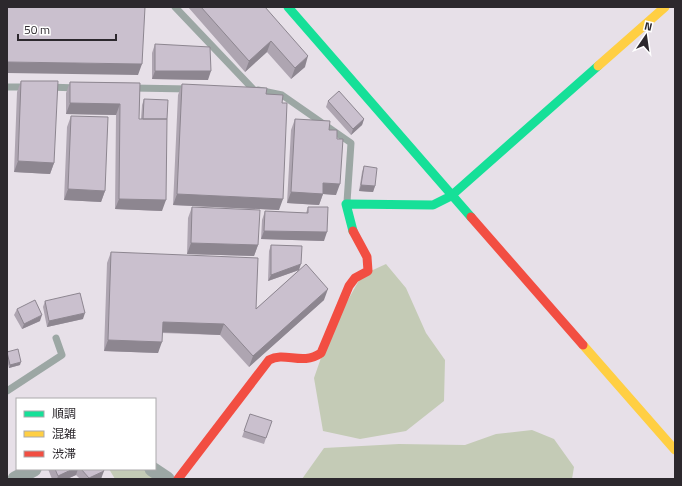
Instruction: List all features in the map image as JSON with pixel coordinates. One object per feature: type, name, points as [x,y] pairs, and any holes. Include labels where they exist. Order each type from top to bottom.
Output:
[{"type":"street","points":[[288,7],[451,196],[675,450]]},
{"type":"street","points":[[178,479],[269,360],[276,356],[308,360],[315,358],[321,352],[349,286],[355,278],[368,271],[369,267],[368,260],[353,234],[346,204],[433,205],[451,196],[665,7]]},
{"type":"street","points":[[15,479],[32,470]]},
{"type":"street","points":[[154,470],[167,479]]},
{"type":"lane","points":[[175,7],[253,90]]},
{"type":"lane","points":[[7,87],[86,88]]},
{"type":"lane","points":[[126,88],[197,89]]},
{"type":"lane","points":[[245,89],[282,95],[351,143],[346,204]]},
{"type":"lane","points":[[7,391],[62,355],[56,338]]},
{"type":"green space","points":[[386,264],[406,288],[426,333],[445,360],[444,401],[406,431],[360,439],[323,431],[314,378],[330,332],[362,275]]},
{"type":"green space","points":[[532,430],[554,439],[574,467],[572,479],[302,479],[324,448],[399,444],[465,445],[496,434]]},
{"type":"green space","points":[[110,470],[147,470],[159,479],[115,479]]},
{"type":"building","points":[[7,7],[145,7],[142,64],[7,62]]},
{"type":"building","points":[[201,7],[265,7],[308,56],[295,68],[271,41],[249,61]]},
{"type":"building","points":[[155,44],[210,47],[211,71],[155,71]]},
{"type":"building","points":[[21,81],[58,81],[54,163],[18,161]]},
{"type":"building","points":[[70,82],[140,83],[139,119],[167,119],[166,200],[119,199],[120,104],[70,103]]},
{"type":"building","points":[[182,84],[267,88],[266,94],[283,95],[282,103],[287,103],[283,199],[177,194]]},
{"type":"building","points":[[339,91],[364,119],[353,129],[328,101]]},
{"type":"building","points":[[144,99],[168,100],[167,119],[143,119]]},
{"type":"building","points":[[71,116],[108,117],[105,191],[68,189]]},
{"type":"building","points":[[295,119],[330,121],[329,130],[337,130],[337,139],[343,139],[340,184],[323,183],[323,194],[291,192]]},
{"type":"building","points":[[364,166],[377,168],[375,186],[361,185]]},
{"type":"building","points":[[192,207],[260,210],[258,245],[191,243]]},
{"type":"building","points":[[308,207],[328,207],[327,232],[264,231],[265,211],[308,213]]},
{"type":"building","points":[[271,245],[302,246],[301,264],[271,275]]},
{"type":"building","points":[[111,252],[258,258],[256,309],[306,264],[328,289],[253,356],[224,324],[163,322],[162,342],[108,340]]},
{"type":"building","points":[[80,293],[85,313],[49,321],[45,301]]},
{"type":"building","points":[[35,300],[42,315],[24,324],[17,309]]},
{"type":"building","points":[[18,349],[21,362],[10,365],[7,352]]},
{"type":"building","points":[[250,414],[272,421],[266,438],[244,431]]},
{"type":"building","points":[[55,470],[71,470],[58,476]]},
{"type":"building","points":[[82,470],[104,470],[104,471],[89,478]]},
{"type":"traffic: fast","points":[[288,7],[471,217]]},
{"type":"traffic: fast","points":[[353,231],[346,204],[433,205],[451,196],[598,66]]},
{"type":"traffic: slow","points":[[598,66],[665,7]]},
{"type":"traffic: slow","points":[[583,345],[675,450]]},
{"type":"traffic: jam","points":[[471,217],[583,345]]},
{"type":"traffic: jam","points":[[178,479],[269,360],[281,357],[300,359],[314,357],[321,353],[349,286],[355,278],[368,271],[367,257],[353,231]]}]
